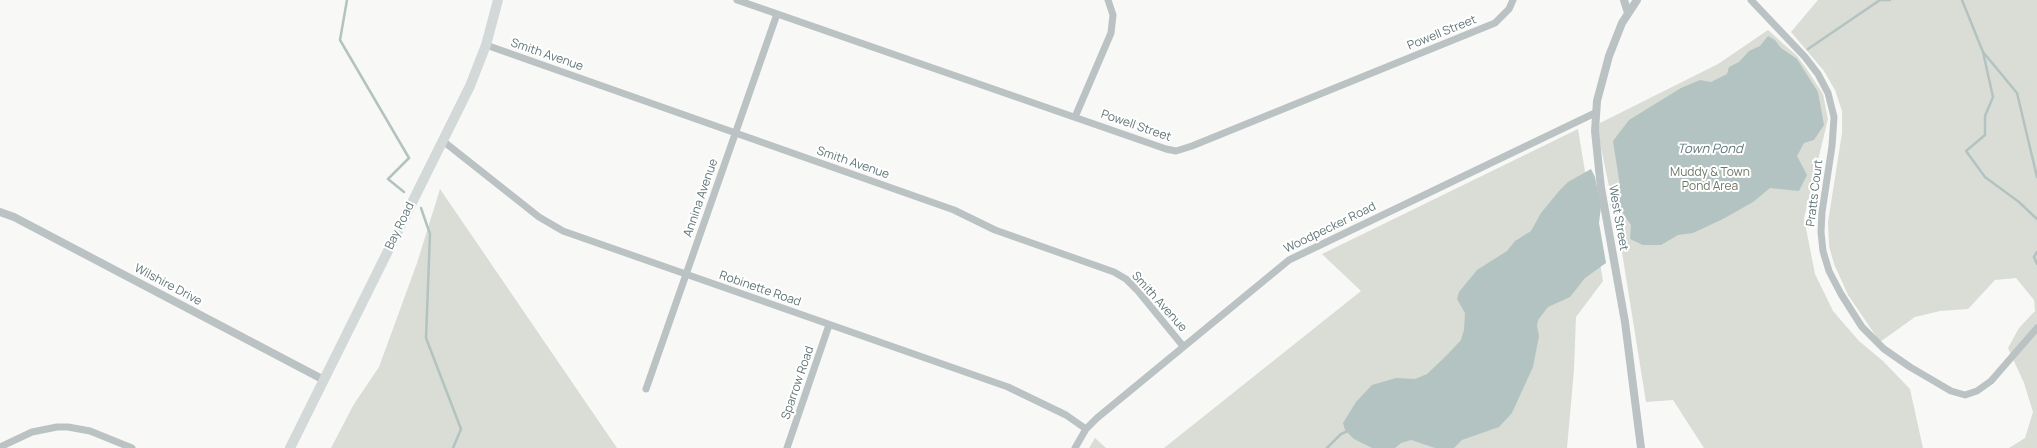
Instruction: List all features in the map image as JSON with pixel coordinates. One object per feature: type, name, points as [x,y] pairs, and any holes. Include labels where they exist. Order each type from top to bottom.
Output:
[{"type":"main road","name":"Bay Road","points":[[290,448],[470,86],[486,45],[498,0]]},
{"type":"street","name":"Powell Street","points":[[737,0],[1075,116],[1166,149],[1181,150],[1495,23],[1509,9],[1513,0]]},
{"type":"street","points":[[1075,116],[1111,33],[1114,15],[1108,0]]},
{"type":"street","points":[[1624,0],[1628,13]]},
{"type":"street","name":"West Street","points":[[1637,0],[1628,13],[1609,56],[1595,113],[1596,150],[1601,188],[1625,322],[1641,448]]},
{"type":"street","name":"Pratts Court","points":[[1751,0],[1805,57],[1818,74],[1828,93],[1834,117],[1832,146],[1822,212],[1823,251],[1830,271],[1841,294],[1862,327],[1884,350],[1951,391],[1965,395],[1977,391],[1991,381],[2037,328]]},
{"type":"street","name":"Annina Avenue","points":[[646,389],[777,14]]},
{"type":"street","name":"Smith Avenue","points":[[486,45],[949,208],[996,230],[1114,272],[1126,279],[1135,288],[1183,346]]},
{"type":"street","name":"Woodpecker Road","points":[[1075,448],[1086,430],[1183,346],[1289,260],[1595,113]]},
{"type":"street","name":"Robinette Road","points":[[443,141],[550,225],[578,237],[1018,391],[1066,415],[1086,430]]},
{"type":"street","name":"Wilshire Drive","points":[[0,212],[324,380]]},
{"type":"street","name":"Sparrow Road","points":[[787,448],[829,325]]},
{"type":"street","points":[[0,447],[32,432],[57,427],[68,427],[90,431],[132,448]]},
{"type":"green space","points":[[1818,0],[2037,0],[2037,448],[2009,448],[2025,438],[2033,412],[2024,383],[2008,348],[2019,328],[2035,311],[2034,300],[2016,278],[1995,280],[1968,309],[1940,311],[1915,317],[1880,342],[1848,295],[1834,264],[1829,246],[1828,222],[1842,133],[1842,111],[1835,90],[1824,71],[1791,32]]},
{"type":"green space","name":"Muddy & Town Pond Area","points":[[1768,30],[1797,56],[1806,68],[1823,94],[1828,119],[1804,218],[1815,274],[1833,311],[1859,341],[1883,361],[1910,389],[1923,448],[1704,448],[1673,400],[1646,402],[1620,240],[1598,133],[1600,123],[1718,64]]},
{"type":"green space","points":[[1578,129],[1603,281],[1576,317],[1574,370],[1567,448],[1164,448],[1361,291],[1322,254]]},
{"type":"green space","points":[[440,189],[617,448],[331,448],[354,404],[379,367],[417,263]]},
{"type":"green space","points":[[1095,438],[1106,448],[1089,448]]},
{"type":"water","name":"Town Pond","points":[[1768,36],[1775,40],[1781,48],[1797,59],[1818,92],[1824,125],[1814,140],[1804,143],[1797,156],[1807,175],[1799,191],[1770,188],[1753,202],[1723,219],[1693,233],[1678,235],[1661,245],[1643,245],[1630,239],[1631,225],[1624,215],[1619,201],[1620,186],[1613,141],[1629,120],[1681,88],[1700,80],[1711,82],[1727,74],[1729,67],[1739,62],[1749,51],[1760,46]]},
{"type":"water","points":[[1591,169],[1595,177],[1601,207],[1599,223],[1606,263],[1585,278],[1570,297],[1548,307],[1538,320],[1537,326],[1539,336],[1533,367],[1512,413],[1499,427],[1462,440],[1454,448],[1435,448],[1411,440],[1401,443],[1395,448],[1372,448],[1354,439],[1345,430],[1343,423],[1356,402],[1372,385],[1396,378],[1415,379],[1427,374],[1446,356],[1461,340],[1464,330],[1465,313],[1457,299],[1459,292],[1477,270],[1507,251],[1515,241],[1531,231],[1541,213],[1568,182]]},
{"type":"waterway","points":[[347,0],[340,40],[409,158],[388,179],[404,192]]},
{"type":"waterway","points":[[1808,49],[1880,0],[1890,0]]},
{"type":"waterway","points":[[1962,0],[1983,52],[2017,93],[2037,177]]},
{"type":"waterway","points":[[1983,52],[1993,97],[1985,116],[1985,135],[1966,151],[1985,177],[2019,202],[2037,219]]},
{"type":"waterway","points":[[1611,205],[1621,198]]},
{"type":"waterway","points":[[421,208],[430,234],[426,338],[461,429],[453,448]]},
{"type":"waterway","points":[[2037,252],[2034,257],[2037,264]]},
{"type":"waterway","points":[[1327,448],[1341,434],[1348,431]]}]
